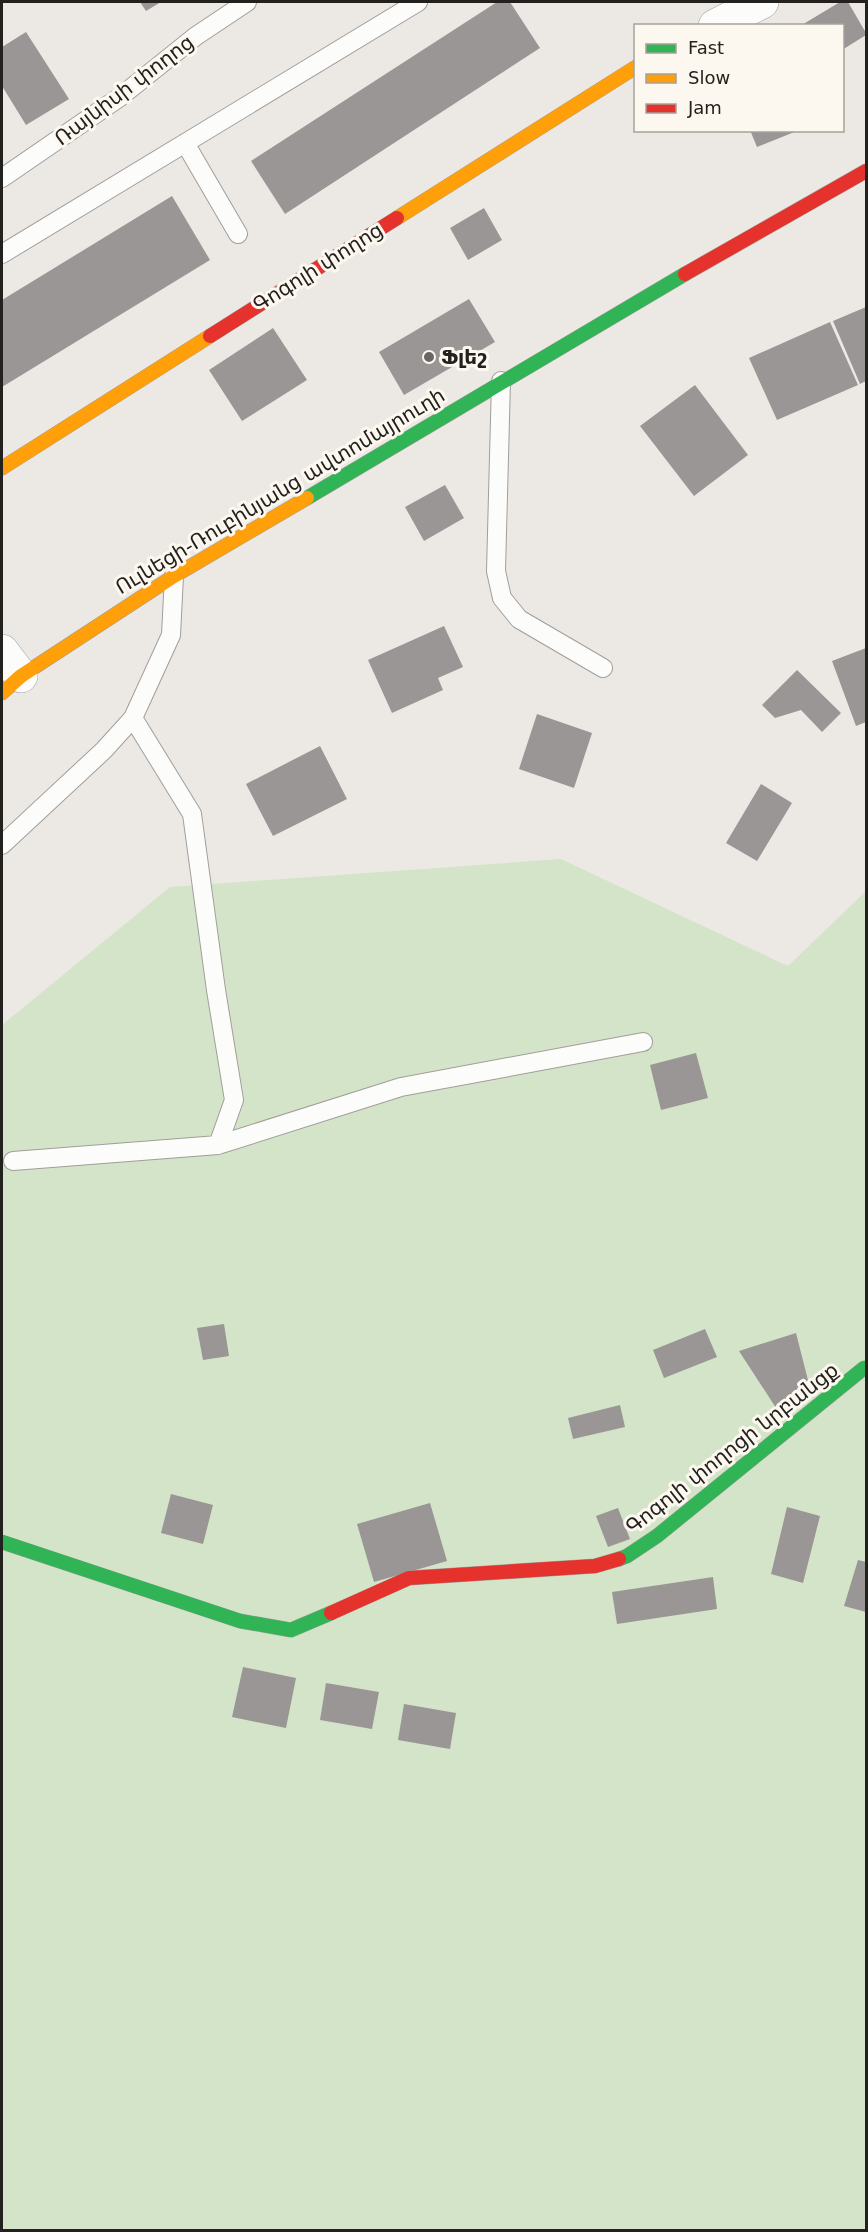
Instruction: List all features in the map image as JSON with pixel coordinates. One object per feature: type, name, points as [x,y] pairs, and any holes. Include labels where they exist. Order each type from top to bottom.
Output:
[{"type":"street","points":[[719,24],[762,2]]},
{"type":"street","name":"Գոգոլի փողոց","points":[[2,468],[634,68]]},
{"type":"street","name":"Ուլնեցի-Ռուբինյանց ավտոմայրուղի","points":[[8,674],[501,381],[781,218],[867,171]]},
{"type":"street","name":"Գոգոլի փողոցի նրբանցք","points":[[2,1542],[240,1621],[291,1630],[409,1578],[595,1566],[627,1556],[657,1536],[864,1368]]},
{"type":"lane","name":"Ռայնիսի փողոց","points":[[2,178],[120,97],[196,36],[247,2]]},
{"type":"lane","points":[[2,254],[418,2]]},
{"type":"lane","points":[[185,143],[237,234]]},
{"type":"lane","points":[[501,381],[496,571],[502,598],[519,619],[603,668]]},
{"type":"lane","points":[[2,845],[104,750],[133,718],[171,635],[174,576]]},
{"type":"lane","points":[[133,718],[192,814],[216,990],[234,1100],[218,1145]]},
{"type":"lane","points":[[13,1161],[218,1145],[401,1087],[642,1042]]},
{"type":"green space","points":[[561,859],[788,966],[866,891],[866,2230],[2,2230],[2,1025],[170,887]]},
{"type":"building","points":[[140,2],[161,2],[146,11]]},
{"type":"building","points":[[497,2],[510,2],[540,48],[285,214],[251,161]]},
{"type":"building","points":[[840,2],[848,2],[866,35],[844,49],[844,24],[803,24]]},
{"type":"building","points":[[26,32],[69,99],[26,125],[2,86],[2,47]]},
{"type":"building","points":[[751,132],[794,132],[757,147]]},
{"type":"building","points":[[172,196],[210,260],[2,387],[2,300]]},
{"type":"building","points":[[484,208],[502,240],[468,260],[450,228]]},
{"type":"building","points":[[469,299],[495,342],[404,395],[379,352]]},
{"type":"building","points":[[866,307],[866,381],[860,384],[833,321]]},
{"type":"building","points":[[830,322],[858,385],[777,420],[749,358]]},
{"type":"building","points":[[273,328],[307,380],[242,421],[209,370]]},
{"type":"building","points":[[695,385],[748,455],[694,496],[640,426]]},
{"type":"building","points":[[445,485],[464,518],[424,541],[405,507]]},
{"type":"building","points":[[444,626],[463,667],[438,678],[443,690],[392,713],[368,660]]},
{"type":"building","points":[[866,648],[866,722],[856,726],[832,661]]},
{"type":"building","points":[[797,670],[841,713],[822,732],[801,710],[775,718],[762,705]]},
{"type":"building","points":[[537,714],[592,733],[574,788],[519,769]]},
{"type":"building","points":[[320,746],[347,799],[273,836],[246,784]]},
{"type":"building","points":[[761,784],[792,803],[757,861],[726,843]]},
{"type":"building","points":[[696,1053],[708,1098],[661,1110],[650,1065]]},
{"type":"building","points":[[224,1324],[229,1356],[203,1360],[197,1328]]},
{"type":"building","points":[[705,1329],[717,1357],[664,1378],[653,1350]]},
{"type":"building","points":[[796,1333],[811,1392],[780,1414],[739,1351]]},
{"type":"building","points":[[620,1405],[625,1427],[573,1439],[568,1418]]},
{"type":"building","points":[[171,1494],[213,1505],[203,1544],[161,1533]]},
{"type":"building","points":[[430,1503],[447,1561],[374,1582],[357,1524]]},
{"type":"building","points":[[787,1507],[820,1516],[803,1583],[771,1574]]},
{"type":"building","points":[[618,1508],[630,1539],[608,1547],[596,1516]]},
{"type":"building","points":[[858,1560],[866,1562],[866,1612],[844,1606]]},
{"type":"building","points":[[713,1577],[717,1609],[617,1624],[612,1592]]},
{"type":"building","points":[[243,1667],[296,1678],[286,1728],[232,1717]]},
{"type":"building","points":[[326,1683],[379,1692],[372,1729],[320,1720]]},
{"type":"building","points":[[404,1704],[456,1713],[450,1749],[398,1740]]},
{"type":"traffic: fast","points":[[307,498],[685,274]]},
{"type":"traffic: fast","points":[[619,1559],[657,1536],[864,1368]]},
{"type":"traffic: fast","points":[[2,1542],[240,1621],[291,1630],[331,1613]]},
{"type":"traffic: slow","points":[[397,218],[634,68]]},
{"type":"traffic: slow","points":[[2,468],[210,336]]},
{"type":"traffic: slow","points":[[2,693],[21,676],[174,576],[307,498]]},
{"type":"traffic: jam","points":[[685,274],[866,171]]},
{"type":"traffic: jam","points":[[210,336],[397,218]]},
{"type":"traffic: jam","points":[[331,1613],[409,1578],[595,1566],[619,1559]]},
{"type":"place","name":"Ֆլեշ","points":[[429,357]]}]
